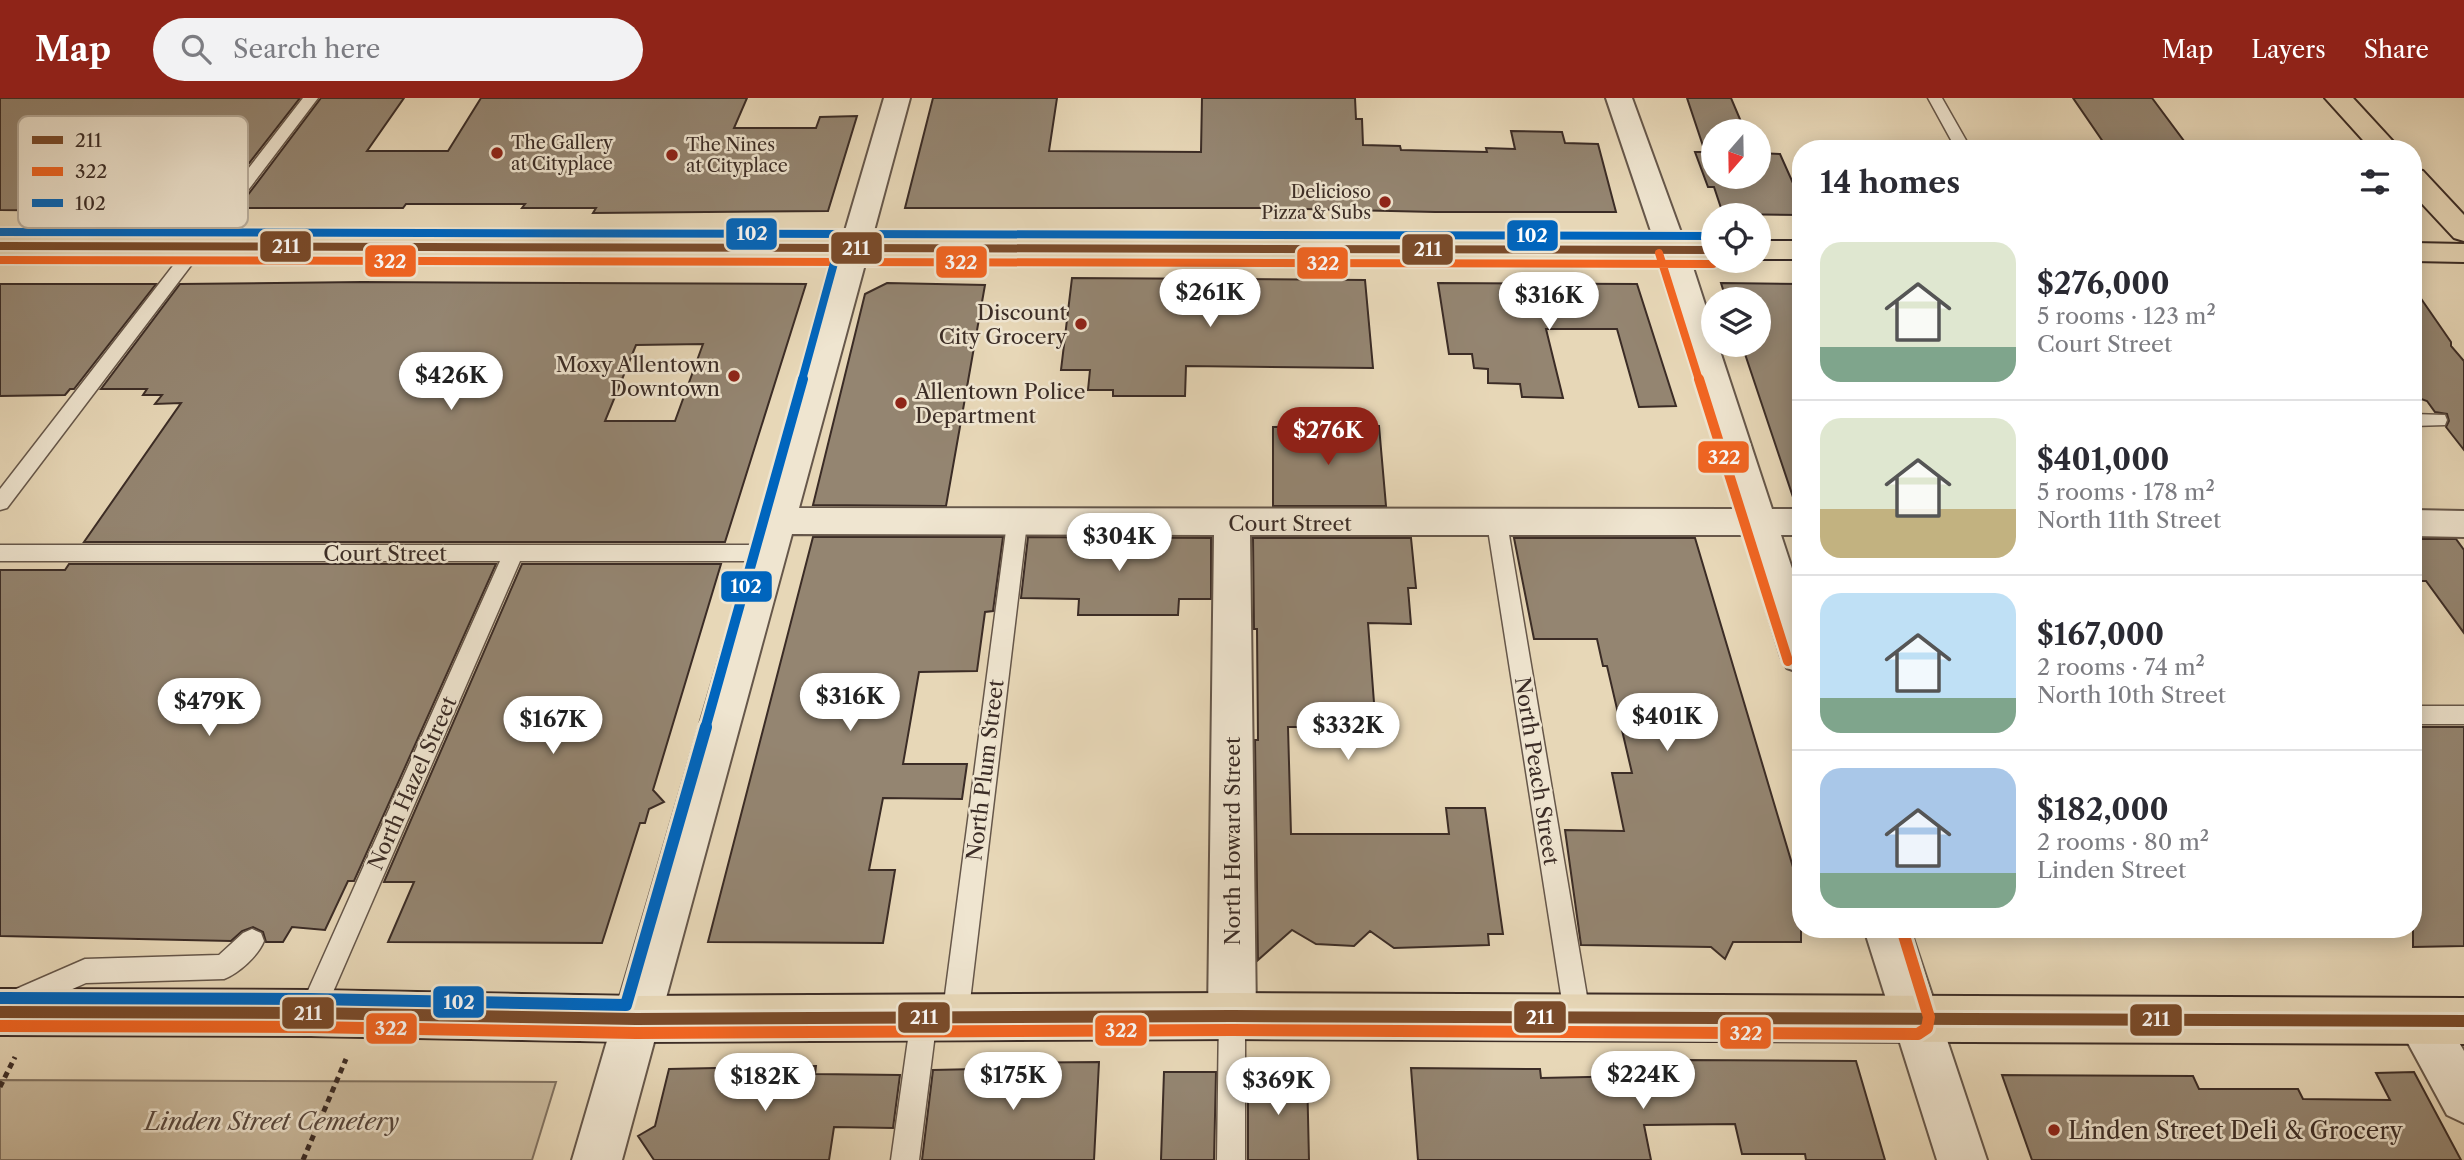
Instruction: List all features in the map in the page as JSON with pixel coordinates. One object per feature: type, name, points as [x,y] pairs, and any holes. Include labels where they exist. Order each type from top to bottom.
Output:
[{"type":"main road","points":[[2338,98],[2378,140]]},
{"type":"main road","points":[[2422,187],[2464,232]]},
{"type":"main road","points":[[0,246],[1701,250]]},
{"type":"main road","points":[[1771,250],[1792,250]]},
{"type":"main road","points":[[2422,252],[2464,253]]},
{"type":"main road","points":[[0,1011],[636,1019],[1231,1016],[1578,1020],[2442,1021]]},
{"type":"street","points":[[597,1160],[897,98]]},
{"type":"street","points":[[1619,98],[1672,249],[1792,629]]},
{"type":"street","name":"Court Street","points":[[774,537],[1017,523],[1792,522]]},
{"type":"street","name":"North Howard Street","points":[[1231,1016],[1232,523]]},
{"type":"street","points":[[2422,523],[2463,525]]},
{"type":"street","points":[[1890,938],[1962,1160]]},
{"type":"street","points":[[2442,1021],[2464,1098]]},
{"type":"lane","points":[[248,180],[311,98]]},
{"type":"lane","points":[[1935,98],[1959,140]]},
{"type":"lane","points":[[0,503],[211,228]]},
{"type":"lane","points":[[2422,420],[2438,420]]},
{"type":"lane","name":"North Plum Street","points":[[905,1160],[940,1018],[1017,523]]},
{"type":"lane","name":"North Peach Street","points":[[1497,523],[1578,1020]]},
{"type":"lane","name":"Court Street","points":[[0,553],[513,553],[774,537]]},
{"type":"lane","name":"North Hazel Street","points":[[311,1013],[513,553]]},
{"type":"lane","points":[[2422,715],[2464,715]]},
{"type":"lane","points":[[0,1011],[85,971],[224,967],[252,941]]},
{"type":"lane","name":"North Howard Street","points":[[1231,1016],[1231,1160]]},
{"type":"path","points":[[0,1087],[16,1055]]},
{"type":"path","points":[[303,1160],[346,1059]]},
{"type":"green space","name":"Linden Street Cemetery","points":[[0,1080],[556,1082],[532,1160],[0,1160]]},
{"type":"building","points":[[0,98],[300,98],[248,165],[248,116],[18,116],[18,210],[0,210]]},
{"type":"building","points":[[321,98],[404,98],[367,151],[448,151],[481,98],[747,98],[734,128],[816,128],[820,117],[857,116],[828,211],[593,213],[596,208],[522,208],[525,204],[406,204],[403,208],[248,208],[248,195]]},
{"type":"building","points":[[933,98],[1057,98],[1049,151],[1201,152],[1202,98],[1355,98],[1356,119],[1362,119],[1363,145],[1400,146],[1401,150],[1487,152],[1486,148],[1515,149],[1511,131],[1562,132],[1565,143],[1598,144],[1616,212],[905,208]]},
{"type":"building","points":[[1687,98],[1731,98],[1740,119],[1701,119],[1701,140]]},
{"type":"building","points":[[2073,98],[2152,98],[2183,140],[2102,140]]},
{"type":"building","points":[[1695,152],[1701,152],[1701,168]]},
{"type":"building","points":[[1771,154],[1780,154],[1792,181],[1792,215],[1771,215],[1771,203],[1719,203],[1715,189],[1771,189]]},
{"type":"building","points":[[1072,278],[1365,280],[1373,368],[1186,366],[1185,396],[1113,396],[1113,390],[1088,390],[1090,370],[1061,370]]},
{"type":"building","name":"Allentown Police Department","points":[[887,283],[985,285],[946,506],[813,505],[865,294]]},
{"type":"building","points":[[1438,283],[1637,284],[1676,406],[1639,407],[1617,329],[1546,329],[1563,398],[1522,397],[1520,384],[1488,383],[1488,369],[1474,368],[1472,354],[1449,354]]},
{"type":"building","points":[[1721,283],[1792,284],[1792,494],[1746,357],[1771,357],[1771,287],[1722,287]]},
{"type":"building","points":[[0,284],[156,284],[74,389],[70,389],[65,395],[0,396]]},
{"type":"building","points":[[180,284],[806,284],[725,542],[84,542],[181,403],[155,404],[162,395],[143,395],[147,389],[101,389]],"holes":[[[703,344],[675,421],[605,421],[636,345]]]},
{"type":"building","points":[[2422,300],[2451,342],[2451,346],[2464,361],[2464,450],[2446,427],[2449,421],[2447,414],[2435,412],[2427,401],[2422,399]]},
{"type":"building","points":[[1379,426],[1386,506],[1273,506],[1273,427]]},
{"type":"building","points":[[813,537],[1003,537],[993,611],[985,612],[977,671],[919,672],[903,764],[967,764],[962,799],[883,798],[869,870],[895,870],[883,943],[708,942]]},
{"type":"building","points":[[1028,537],[1211,538],[1211,599],[1179,599],[1178,615],[1078,615],[1079,599],[1021,598]]},
{"type":"building","points":[[1253,538],[1411,538],[1416,588],[1408,588],[1411,624],[1368,623],[1375,716],[1325,716],[1326,727],[1288,727],[1291,834],[1449,834],[1446,808],[1485,808],[1503,934],[1488,934],[1489,945],[1394,948],[1370,931],[1354,946],[1316,944],[1292,930],[1258,960],[1255,740],[1258,740],[1257,629],[1254,629]]},
{"type":"building","points":[[1514,538],[1695,538],[1792,864],[1792,938],[1801,938],[1801,942],[1733,942],[1725,959],[1711,947],[1581,945],[1565,830],[1624,831],[1612,773],[1632,773],[1607,666],[1603,666],[1597,639],[1534,639]]},
{"type":"building","points":[[2422,539],[2456,539],[2464,550],[2464,633],[2426,581],[2422,581]]},
{"type":"building","points":[[69,564],[496,564],[354,881],[348,881],[325,930],[292,927],[283,942],[266,942],[263,932],[253,927],[242,931],[231,941],[0,936],[0,570],[65,570]]},
{"type":"building","points":[[522,564],[721,564],[653,790],[664,802],[649,809],[645,823],[640,823],[602,943],[388,942],[414,882],[384,882]]},
{"type":"building","points":[[2422,727],[2464,727],[2464,946],[2413,947],[2413,938],[2422,938]]},
{"type":"building","points":[[1680,1060],[1856,1061],[1885,1160],[1806,1160],[1805,1154],[1742,1154],[1735,1124],[1644,1125],[1651,1160],[1418,1160],[1411,1068],[1540,1069],[1541,1078],[1683,1075]]},
{"type":"building","points":[[1099,1062],[1094,1160],[922,1160],[933,1070],[977,1069],[978,1063]]},
{"type":"building","points":[[816,1066],[815,1074],[900,1075],[893,1128],[834,1127],[829,1160],[654,1160],[638,1136],[655,1126],[669,1069]]},
{"type":"building","points":[[1164,1072],[1216,1072],[1214,1160],[1161,1160]]},
{"type":"building","points":[[2414,1072],[2461,1160],[2032,1160],[2002,1075],[2193,1076],[2199,1089],[2298,1089],[2303,1099],[2390,1100],[2376,1073]]},
{"type":"building","points":[[1248,1073],[1307,1073],[1309,1160],[1248,1160]]},
{"type":"transit line","name":"102","points":[[0,232],[1701,236]]},
{"type":"transit line","name":"102","points":[[0,998],[311,999],[626,1005],[757,549],[839,245]]},
{"type":"transit line","name":"211","points":[[0,246],[1701,250]]},
{"type":"transit line","name":"322","points":[[1659,253],[1788,661]]},
{"type":"transit line","name":"322","points":[[0,260],[1701,264]]},
{"type":"transit line","name":"322","points":[[0,1026],[311,1027],[636,1033],[1232,1030],[1918,1034],[1927,1028],[1929,1017],[1905,938]]},
{"type":"transit line","name":"211","points":[[0,1012],[311,1013],[636,1019],[1232,1016],[2464,1021]]},
{"type":"place","name":"The Gallery at Cityplace","points":[[497,153]]},
{"type":"place","name":"The Nines at Cityplace","points":[[672,155]]},
{"type":"place","name":"Delicioso Pizza & Subs","points":[[1385,202]]},
{"type":"place","name":"Discount City Grocery","points":[[1081,324]]},
{"type":"place","name":"Moxy Allentown Downtown","points":[[734,376]]},
{"type":"place","name":"Allentown Police Department","points":[[901,403]]},
{"type":"place","name":"Linden Street Deli & Grocery","points":[[2054,1130]]}]
